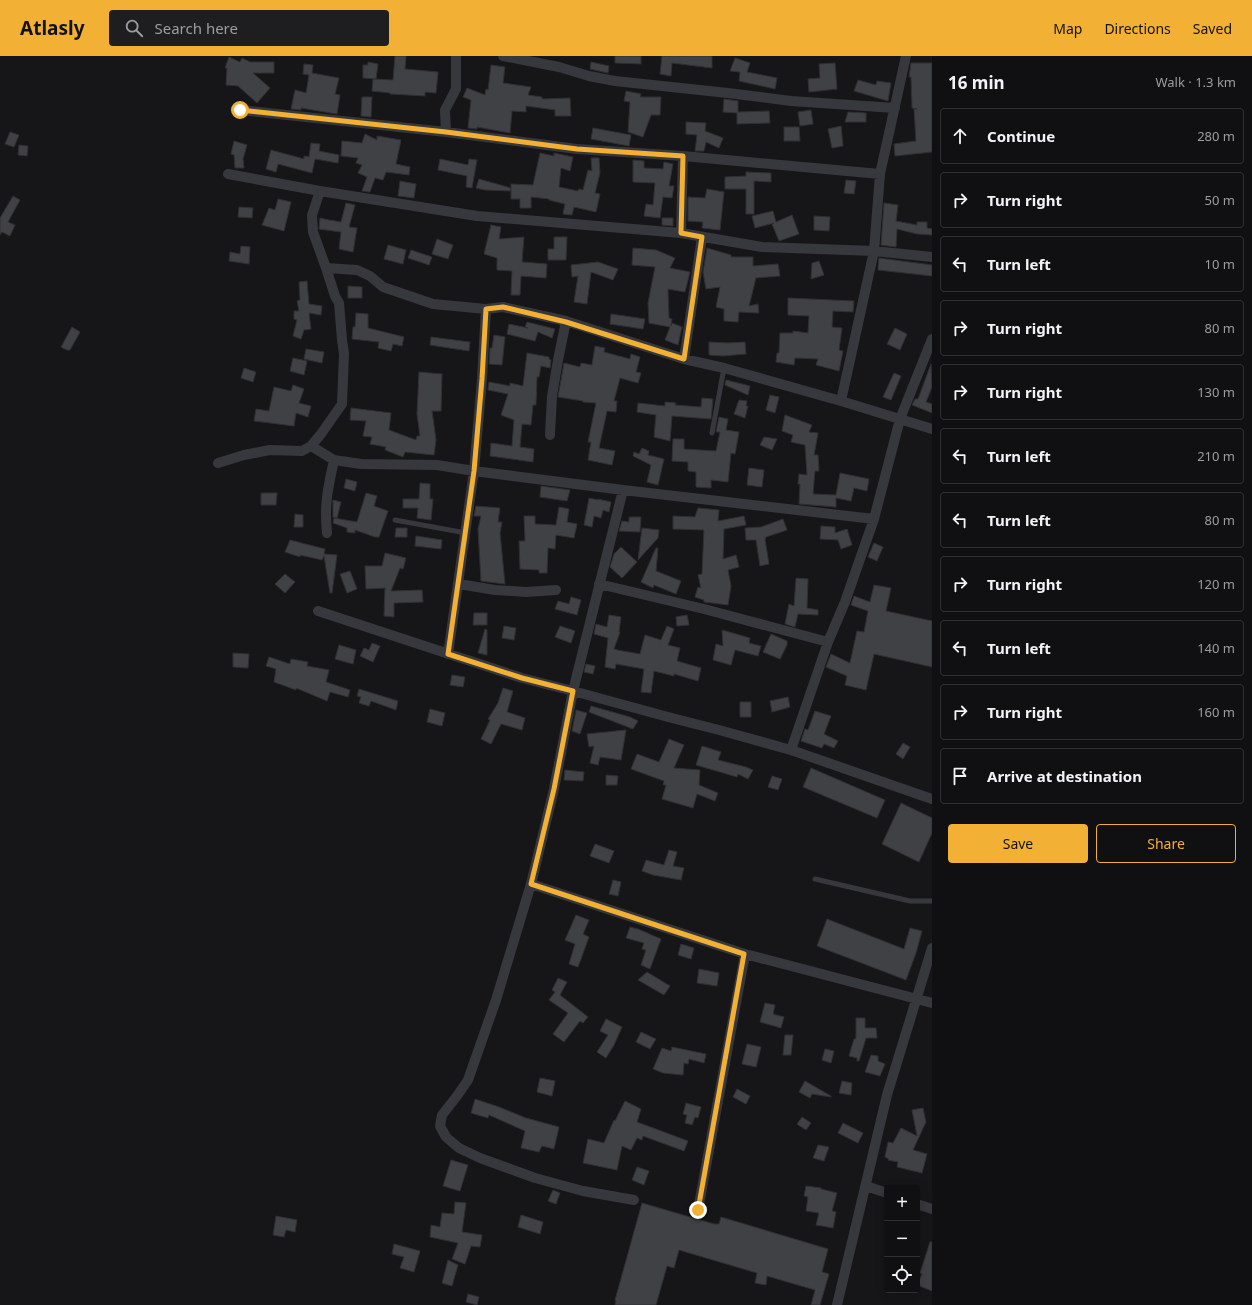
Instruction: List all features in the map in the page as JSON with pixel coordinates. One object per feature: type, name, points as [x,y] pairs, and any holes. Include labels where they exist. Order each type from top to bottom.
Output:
[{"type":"street","points":[[446,132],[445,110],[456,89],[456,56]]},
{"type":"street","points":[[503,56],[559,67],[589,76],[615,80],[728,92],[791,101],[895,108]]},
{"type":"street","points":[[841,401],[874,251],[880,174],[906,56]]},
{"type":"street","points":[[240,110],[446,132],[577,149],[683,156],[880,174]]},
{"type":"street","points":[[681,233],[683,156]]},
{"type":"street","points":[[228,174],[320,191],[477,216],[681,233],[762,247],[874,251],[932,257]]},
{"type":"street","points":[[218,464],[244,455],[270,450],[302,451],[311,446],[342,404],[344,354],[339,303],[335,296],[313,232],[312,215],[320,191]]},
{"type":"street","points":[[684,359],[702,237]]},
{"type":"street","points":[[326,268],[357,270],[370,276],[383,287],[433,304],[486,309],[503,307],[566,322],[684,359],[724,368],[841,401],[932,429]]},
{"type":"street","points":[[448,654],[474,471],[486,309]]},
{"type":"street","points":[[550,435],[552,396],[566,322]]},
{"type":"street","points":[[791,750],[828,642],[845,602],[874,519],[900,419],[932,339]]},
{"type":"street","points":[[311,446],[334,460],[361,464],[437,465],[623,490],[874,519]]},
{"type":"street","points":[[327,533],[325,513],[326,494],[334,460]]},
{"type":"street","points":[[623,490],[573,691],[554,789],[531,884],[496,1000],[468,1080],[442,1115],[440,1126],[446,1137],[459,1148],[480,1158],[535,1178],[583,1191],[634,1200]]},
{"type":"street","points":[[459,584],[495,590],[526,592],[556,590]]},
{"type":"street","points":[[599,584],[828,642]]},
{"type":"street","points":[[318,611],[522,678],[791,750],[932,799]]},
{"type":"street","points":[[531,884],[744,954],[932,1003]]},
{"type":"street","points":[[837,1305],[887,1095],[932,948]]},
{"type":"street","points":[[698,1210],[744,954]]},
{"type":"street","points":[[866,1186],[884,1192]]},
{"type":"street","points":[[920,1205],[932,1209]]},
{"type":"lane","points":[[712,433],[724,368]]},
{"type":"lane","points":[[395,520],[466,533]]},
{"type":"lane","points":[[815,879],[910,901],[932,901]]},
{"type":"building","points":[[395,56],[406,56],[405,69],[438,72],[436,93],[425,92],[425,96],[390,94],[372,91],[373,79],[393,80]]},
{"type":"building","points":[[615,56],[641,56],[641,64],[615,63]]},
{"type":"building","points":[[662,56],[712,56],[712,68],[672,63],[671,76],[660,74]]},
{"type":"building","points":[[229,57],[240,62],[242,58],[250,62],[274,62],[274,73],[253,73],[270,88],[257,103],[238,86],[226,85],[227,68],[225,68]]},
{"type":"building","points":[[735,58],[750,63],[747,72],[777,78],[775,89],[739,81],[740,72],[730,71]]},
{"type":"building","points":[[368,62],[378,64],[376,79],[363,78],[363,65],[368,65]]},
{"type":"building","points":[[591,62],[609,66],[608,73],[590,69]]},
{"type":"building","points":[[835,63],[837,89],[809,92],[808,79],[820,78],[819,64]]},
{"type":"building","points":[[911,63],[932,63],[932,152],[895,156],[894,144],[916,141],[914,109],[917,109],[912,108],[911,77],[909,77]]},
{"type":"building","points":[[304,64],[313,65],[312,73],[339,78],[335,94],[340,95],[337,114],[301,108],[301,110],[291,109],[295,90],[306,93],[309,75],[303,74]]},
{"type":"building","points":[[491,65],[505,67],[503,83],[531,87],[528,95],[542,97],[542,99],[570,98],[571,116],[555,116],[555,110],[526,106],[526,112],[512,111],[510,133],[477,127],[477,129],[468,128],[471,100],[463,97],[467,88],[485,95],[486,89],[488,90]]},
{"type":"building","points":[[858,80],[876,85],[877,81],[891,83],[888,101],[854,91]]},
{"type":"building","points":[[626,91],[641,94],[640,97],[661,97],[660,115],[651,115],[643,137],[628,132],[630,102],[624,101]]},
{"type":"building","points":[[362,97],[372,97],[371,117],[361,116]]},
{"type":"building","points":[[724,99],[738,101],[738,112],[769,111],[770,123],[737,124],[737,113],[723,112]]},
{"type":"building","points":[[811,110],[813,124],[800,126],[798,112]]},
{"type":"building","points":[[848,112],[866,113],[866,122],[845,122]]},
{"type":"building","points":[[686,122],[706,123],[705,131],[723,138],[719,148],[706,142],[704,151],[695,151],[697,135],[686,134]]},
{"type":"building","points":[[841,126],[843,146],[832,148],[828,129]]},
{"type":"building","points":[[784,127],[799,127],[800,141],[784,141]]},
{"type":"building","points":[[593,128],[631,135],[629,146],[591,139]]},
{"type":"building","points":[[10,132],[19,135],[14,147],[5,144]]},
{"type":"building","points":[[365,134],[377,140],[377,136],[401,140],[396,164],[410,167],[409,175],[386,172],[383,180],[375,178],[370,192],[362,191],[367,177],[358,173],[362,165],[356,163],[358,158],[341,156],[342,141],[362,143]]},
{"type":"building","points":[[234,141],[247,145],[243,159],[244,168],[235,168],[234,155],[231,154]]},
{"type":"building","points":[[311,143],[320,144],[319,151],[339,155],[338,163],[315,159],[312,173],[278,164],[276,172],[266,169],[271,150],[304,159],[304,156],[309,157]]},
{"type":"building","points":[[19,145],[28,146],[27,156],[18,155]]},
{"type":"building","points":[[540,153],[554,156],[554,153],[573,157],[570,171],[561,168],[559,187],[578,191],[579,189],[583,190],[588,170],[592,171],[591,158],[599,158],[600,173],[595,193],[600,194],[596,212],[574,207],[572,215],[563,214],[565,204],[549,199],[531,197],[531,208],[520,208],[520,199],[511,199],[511,184],[533,185]]},
{"type":"building","points":[[440,159],[468,165],[469,159],[477,160],[472,188],[466,187],[467,176],[438,170]]},
{"type":"building","points":[[633,160],[644,161],[644,168],[663,169],[664,162],[673,164],[669,186],[674,186],[672,198],[663,197],[660,218],[644,216],[646,204],[653,205],[655,183],[633,182]]},
{"type":"building","points":[[746,172],[771,173],[771,182],[754,181],[754,214],[746,214],[746,189],[725,189],[725,177],[746,176]]},
{"type":"building","points":[[479,179],[511,188],[510,191],[485,190],[476,188]]},
{"type":"building","points":[[846,180],[856,181],[854,194],[844,193]]},
{"type":"building","points":[[400,181],[416,184],[414,198],[398,196]]},
{"type":"building","points":[[707,189],[724,192],[720,230],[702,228],[703,222],[688,221],[688,197],[705,198]]},
{"type":"building","points":[[13,196],[20,200],[8,222],[15,225],[10,236],[2,232],[0,235],[0,218]]},
{"type":"building","points":[[278,199],[291,202],[284,231],[262,225],[269,208],[275,210]]},
{"type":"building","points":[[346,203],[355,205],[349,227],[357,228],[353,252],[339,249],[341,232],[319,229],[320,218],[341,222]]},
{"type":"building","points":[[884,203],[898,205],[896,221],[917,225],[917,222],[927,222],[927,228],[932,229],[932,235],[917,234],[897,229],[896,247],[881,245]]},
{"type":"building","points":[[239,207],[253,208],[252,218],[238,217]]},
{"type":"building","points":[[773,211],[776,222],[792,215],[799,234],[779,241],[772,224],[774,223],[755,228],[752,216]]},
{"type":"building","points":[[814,216],[830,217],[829,231],[814,230]]},
{"type":"building","points":[[662,218],[673,218],[673,226],[662,225]]},
{"type":"building","points":[[491,225],[501,227],[499,239],[524,237],[522,262],[547,264],[546,278],[521,276],[520,295],[511,295],[512,271],[497,270],[497,258],[484,254]]},
{"type":"building","points":[[554,237],[567,237],[566,260],[548,260],[548,249],[554,249]]},
{"type":"building","points":[[437,239],[453,245],[448,259],[432,254]]},
{"type":"building","points":[[388,245],[406,250],[403,264],[384,259]]},
{"type":"building","points":[[241,246],[250,247],[249,264],[229,261],[230,252],[240,254]]},
{"type":"building","points":[[633,248],[656,250],[675,258],[670,268],[690,272],[685,292],[668,289],[669,318],[672,319],[671,326],[672,323],[682,327],[678,345],[665,340],[670,327],[649,323],[648,303],[655,267],[632,265]]},
{"type":"building","points":[[707,248],[731,255],[731,257],[753,257],[753,266],[778,264],[780,276],[756,278],[749,306],[758,304],[759,313],[739,312],[738,322],[724,321],[724,309],[716,307],[720,287],[706,289],[703,272]]},
{"type":"building","points":[[411,250],[432,257],[429,265],[408,258]]},
{"type":"building","points":[[879,258],[932,265],[932,276],[878,270]]},
{"type":"building","points":[[819,261],[824,275],[811,279],[812,263]]},
{"type":"building","points":[[598,262],[618,269],[613,280],[591,272],[587,304],[574,302],[578,276],[572,277],[571,265]]},
{"type":"building","points":[[307,281],[309,304],[322,306],[321,315],[309,313],[311,329],[304,330],[301,339],[293,336],[297,320],[294,319],[294,311],[299,311],[297,301],[300,300],[299,282]]},
{"type":"building","points":[[348,286],[362,287],[362,298],[348,298]]},
{"type":"building","points":[[788,298],[854,301],[853,312],[833,311],[832,327],[842,328],[839,350],[843,351],[839,371],[816,365],[818,359],[795,358],[794,365],[776,362],[777,353],[779,353],[780,333],[793,333],[793,331],[808,333],[809,316],[788,315]]},
{"type":"building","points":[[356,313],[368,314],[368,328],[404,337],[402,346],[393,344],[391,351],[378,348],[379,342],[352,339]]},
{"type":"building","points":[[611,314],[645,319],[643,329],[610,324]]},
{"type":"building","points":[[527,322],[555,329],[552,338],[538,332],[535,341],[507,334],[509,324],[528,328],[525,327]]},
{"type":"building","points":[[72,327],[80,332],[70,350],[67,350],[61,347]]},
{"type":"building","points":[[895,328],[907,334],[900,350],[887,344]]},
{"type":"building","points":[[494,335],[505,337],[502,365],[489,364],[490,348],[492,348]]},
{"type":"building","points":[[431,337],[470,342],[469,351],[430,345]]},
{"type":"building","points":[[709,342],[745,342],[746,354],[723,356],[709,355]]},
{"type":"building","points":[[595,346],[605,348],[604,352],[630,359],[631,354],[640,357],[636,372],[641,373],[638,383],[620,378],[614,401],[617,401],[616,412],[607,411],[599,448],[615,451],[612,465],[588,460],[591,442],[588,442],[596,403],[558,397],[564,363],[580,367],[581,363],[592,365]]},
{"type":"building","points":[[306,349],[324,352],[322,363],[304,359]]},
{"type":"building","points":[[527,353],[549,357],[551,360],[550,368],[541,366],[539,377],[537,377],[536,405],[533,405],[531,425],[522,424],[520,447],[534,449],[533,462],[490,456],[491,443],[512,446],[514,420],[501,415],[508,394],[488,390],[489,382],[510,386],[510,383],[523,386]]},
{"type":"building","points":[[293,358],[307,361],[304,375],[290,371]]},
{"type":"building","points":[[931,364],[932,387],[926,402],[932,404],[932,413],[912,405],[915,399],[918,399]]},
{"type":"building","points":[[244,368],[256,372],[253,382],[241,378]]},
{"type":"building","points":[[419,372],[442,374],[441,411],[432,411],[436,440],[434,455],[405,452],[403,457],[385,450],[386,447],[370,444],[372,437],[363,436],[366,421],[350,420],[351,408],[391,413],[389,430],[416,440],[417,436],[420,436],[417,414]]},
{"type":"building","points":[[894,373],[901,376],[891,400],[883,397]]},
{"type":"building","points":[[726,380],[750,386],[748,395],[725,385]]},
{"type":"building","points":[[293,385],[304,389],[299,403],[311,406],[308,417],[296,413],[294,426],[254,421],[256,409],[269,411],[274,387],[291,391]]},
{"type":"building","points":[[770,395],[779,397],[775,413],[766,410]]},
{"type":"building","points":[[702,398],[713,399],[711,419],[672,416],[670,441],[654,437],[656,415],[637,412],[638,403],[665,406],[665,402],[676,403],[675,405],[701,407]]},
{"type":"building","points":[[739,400],[747,401],[746,406],[748,406],[745,418],[734,414]]},
{"type":"building","points":[[785,415],[812,425],[809,432],[818,433],[814,455],[818,455],[819,471],[815,471],[813,494],[836,495],[840,473],[869,479],[867,491],[854,488],[851,501],[836,498],[836,507],[799,504],[799,474],[807,475],[805,445],[791,442],[793,435],[782,431]]},
{"type":"building","points":[[719,417],[728,419],[726,430],[739,432],[735,454],[731,453],[728,482],[711,480],[711,488],[696,487],[696,472],[688,471],[688,462],[672,461],[673,439],[684,439],[684,449],[716,451],[720,432],[716,432]]},
{"type":"building","points":[[764,437],[777,439],[772,450],[760,445]]},
{"type":"building","points":[[642,448],[649,451],[648,455],[664,459],[658,485],[647,482],[651,465],[633,456],[634,452],[639,454]]},
{"type":"building","points":[[749,468],[764,470],[762,487],[747,485]]},
{"type":"building","points":[[346,479],[357,482],[355,491],[344,488]]},
{"type":"building","points":[[420,483],[430,484],[430,499],[433,499],[431,520],[417,518],[418,508],[403,508],[403,499],[419,499]]},
{"type":"building","points":[[541,486],[570,490],[567,501],[540,497]]},
{"type":"building","points":[[261,493],[277,493],[276,505],[261,505]]},
{"type":"building","points":[[366,493],[377,496],[374,506],[388,511],[379,537],[355,530],[355,533],[347,532],[347,528],[333,523],[334,518],[357,522]]},
{"type":"building","points":[[589,498],[611,502],[609,512],[603,510],[601,518],[594,516],[592,527],[584,525]]},
{"type":"building","points":[[333,500],[341,502],[337,518],[333,517]]},
{"type":"building","points":[[476,506],[500,508],[498,522],[502,522],[500,533],[505,584],[481,581],[478,529],[481,516],[474,516]]},
{"type":"building","points":[[559,507],[569,509],[567,522],[577,524],[574,538],[556,535],[555,549],[548,548],[547,573],[539,573],[539,570],[520,569],[519,541],[525,541],[524,516],[535,516],[535,524],[556,525]]},
{"type":"building","points":[[698,508],[719,510],[718,521],[744,516],[746,525],[724,529],[723,559],[736,555],[739,567],[728,570],[731,586],[728,605],[704,602],[704,600],[695,597],[698,587],[701,588],[698,575],[702,574],[704,530],[673,529],[673,516],[695,517]]},
{"type":"building","points":[[295,514],[303,515],[303,527],[294,527]]},
{"type":"building","points":[[629,517],[641,517],[640,532],[619,531],[622,521],[629,522]]},
{"type":"building","points":[[783,519],[787,530],[766,537],[765,539],[769,564],[760,566],[756,540],[746,540],[745,528],[761,527]]},
{"type":"building","points":[[821,526],[835,527],[835,533],[847,529],[852,545],[841,549],[838,540],[820,539]]},
{"type":"building","points":[[396,528],[407,528],[407,537],[395,537]]},
{"type":"building","points":[[642,528],[659,530],[658,538],[638,560]]},
{"type":"building","points":[[416,536],[442,540],[441,549],[415,546]]},
{"type":"building","points":[[290,540],[325,549],[324,554],[337,555],[332,593],[330,593],[324,556],[322,560],[300,555],[300,557],[285,552]]},
{"type":"building","points":[[874,543],[883,547],[877,561],[868,557]]},
{"type":"building","points":[[621,547],[637,562],[622,578],[610,567],[614,554]]},
{"type":"building","points":[[656,548],[658,548],[656,571],[681,581],[676,594],[654,585],[653,588],[641,582]]},
{"type":"building","points":[[385,553],[406,558],[403,569],[400,568],[391,591],[422,590],[423,602],[394,603],[394,617],[384,616],[385,588],[366,589],[365,566],[382,566]]},
{"type":"building","points":[[350,571],[357,589],[347,593],[340,574]]},
{"type":"building","points":[[285,574],[295,582],[285,593],[275,584]]},
{"type":"building","points":[[796,578],[808,579],[807,608],[818,610],[818,615],[798,614],[795,627],[785,624],[789,604],[794,606]]},
{"type":"building","points":[[874,585],[891,588],[886,611],[932,621],[932,667],[874,654],[866,690],[845,685],[847,676],[826,667],[831,654],[850,663],[857,631],[864,632],[868,611],[851,605],[854,596],[870,602]]},
{"type":"building","points":[[571,597],[581,600],[577,615],[555,609],[558,601],[569,604]]},
{"type":"building","points":[[474,613],[487,613],[487,625],[473,625]]},
{"type":"building","points":[[609,615],[621,617],[620,632],[614,649],[617,650],[640,654],[645,635],[661,640],[667,626],[674,629],[668,645],[680,648],[677,661],[701,668],[698,681],[674,674],[674,676],[654,671],[651,693],[641,692],[644,669],[616,664],[615,669],[605,667],[608,638],[594,634],[596,624],[607,627]]},
{"type":"building","points":[[687,615],[689,625],[677,626],[676,617]]},
{"type":"building","points":[[504,626],[516,628],[514,640],[502,638]]},
{"type":"building","points":[[560,626],[575,631],[571,643],[555,637]]},
{"type":"building","points":[[485,629],[487,630],[487,655],[478,653]]},
{"type":"building","points":[[722,630],[750,638],[749,643],[761,646],[758,656],[735,650],[731,665],[713,660],[716,644],[723,646]]},
{"type":"building","points":[[771,634],[787,641],[787,645],[780,659],[763,652]]},
{"type":"building","points":[[372,643],[380,646],[373,662],[360,656],[364,648],[369,650]]},
{"type":"building","points":[[339,645],[356,650],[353,664],[335,659]]},
{"type":"building","points":[[233,653],[249,654],[248,668],[233,667]]},
{"type":"building","points":[[269,657],[290,664],[291,659],[308,662],[307,666],[329,670],[326,682],[350,690],[348,697],[330,692],[327,701],[296,688],[296,690],[274,682],[276,669],[266,666]]},
{"type":"building","points":[[586,664],[595,666],[593,674],[584,672]]},
{"type":"building","points":[[452,675],[465,677],[463,687],[450,685]]},
{"type":"building","points":[[503,688],[513,691],[507,712],[525,718],[522,730],[501,724],[491,744],[481,739],[490,720],[488,719],[498,703]]},
{"type":"building","points":[[359,689],[398,701],[396,710],[371,701],[369,706],[359,703],[361,697],[357,696]]},
{"type":"building","points":[[788,697],[790,707],[772,712],[770,701]]},
{"type":"building","points":[[740,702],[751,702],[751,717],[740,717]]},
{"type":"building","points":[[591,706],[630,717],[638,721],[633,729],[589,712]]},
{"type":"building","points":[[430,709],[445,713],[442,726],[427,722]]},
{"type":"building","points":[[576,710],[587,713],[580,734],[572,731]]},
{"type":"building","points":[[815,711],[831,716],[824,734],[838,741],[834,748],[824,744],[822,748],[801,741],[805,729],[808,730]]},
{"type":"building","points":[[626,730],[621,760],[600,757],[598,765],[590,763],[594,746],[589,747],[587,734]]},
{"type":"building","points":[[669,739],[684,745],[674,768],[700,770],[699,785],[718,793],[715,801],[697,794],[693,808],[662,799],[666,785],[663,785],[664,781],[631,769],[637,754],[659,762]]},
{"type":"building","points":[[903,743],[910,747],[903,759],[896,754]]},
{"type":"building","points":[[702,746],[721,752],[718,760],[753,770],[748,779],[738,774],[737,777],[696,765]]},
{"type":"building","points":[[811,768],[885,800],[877,818],[803,787]]},
{"type":"building","points":[[565,770],[584,772],[583,781],[564,780]]},
{"type":"building","points":[[606,775],[618,776],[617,785],[606,785]]},
{"type":"building","points":[[772,776],[782,779],[778,790],[768,787]]},
{"type":"building","points":[[901,803],[932,818],[932,833],[919,862],[882,844]]},
{"type":"building","points":[[595,844],[614,851],[609,863],[590,856]]},
{"type":"building","points":[[669,850],[677,852],[673,866],[684,868],[681,880],[653,875],[642,871],[646,860],[664,865]]},
{"type":"building","points":[[613,880],[621,882],[618,896],[609,894]]},
{"type":"building","points":[[576,915],[589,920],[583,934],[589,937],[578,967],[569,964],[575,944],[565,940]]},
{"type":"building","points":[[827,919],[904,949],[910,928],[922,931],[906,980],[817,946]]},
{"type":"building","points":[[630,927],[661,939],[650,969],[641,965],[646,950],[642,949],[644,943],[626,938]]},
{"type":"building","points":[[681,944],[694,948],[691,959],[678,955]]},
{"type":"building","points":[[699,969],[719,973],[717,986],[697,983]]},
{"type":"building","points":[[647,972],[670,986],[664,995],[638,980]]},
{"type":"building","points":[[558,978],[567,982],[560,995],[588,1017],[583,1023],[580,1021],[564,1042],[553,1034],[568,1013],[549,1000],[555,992],[552,990]]},
{"type":"building","points":[[765,1003],[775,1005],[773,1014],[784,1017],[781,1028],[760,1022]]},
{"type":"building","points":[[856,1018],[865,1018],[865,1028],[876,1028],[877,1038],[866,1038],[859,1061],[857,1061],[857,1058],[849,1056],[854,1039],[856,1039]]},
{"type":"building","points":[[606,1019],[622,1027],[606,1058],[597,1052],[608,1035],[600,1031]]},
{"type":"building","points":[[641,1032],[656,1039],[650,1049],[636,1042]]},
{"type":"building","points":[[785,1035],[793,1035],[791,1055],[783,1055]]},
{"type":"building","points":[[747,1044],[761,1047],[756,1067],[742,1064]]},
{"type":"building","points":[[672,1047],[706,1054],[704,1063],[689,1059],[688,1064],[684,1063],[683,1075],[663,1073],[653,1069],[662,1048],[671,1051]]},
{"type":"building","points":[[825,1049],[834,1051],[831,1063],[822,1060]]},
{"type":"building","points":[[871,1055],[878,1056],[878,1061],[885,1064],[880,1076],[865,1072]]},
{"type":"building","points":[[540,1078],[555,1081],[552,1096],[537,1092]]},
{"type":"building","points":[[805,1081],[831,1097],[812,1094],[810,1098],[799,1092]]},
{"type":"building","points":[[842,1081],[852,1083],[851,1095],[839,1093]]},
{"type":"building","points":[[737,1089],[750,1096],[746,1104],[733,1097]]},
{"type":"building","points":[[475,1099],[526,1118],[559,1127],[554,1149],[542,1146],[539,1152],[521,1148],[525,1131],[489,1115],[488,1118],[471,1113]]},
{"type":"building","points":[[625,1101],[641,1109],[637,1122],[688,1141],[684,1151],[643,1136],[642,1140],[637,1138],[631,1150],[622,1146],[617,1170],[583,1163],[588,1139],[604,1143],[614,1120],[615,1121]]},
{"type":"building","points":[[686,1103],[701,1107],[698,1118],[695,1117],[692,1125],[685,1123],[687,1115],[683,1114]]},
{"type":"building","points":[[923,1108],[926,1122],[913,1150],[927,1154],[922,1173],[897,1167],[898,1162],[888,1160],[889,1159],[885,1157],[888,1142],[893,1143],[901,1128],[917,1136],[912,1110]]},
{"type":"building","points":[[802,1117],[811,1123],[806,1130],[797,1124]]},
{"type":"building","points":[[843,1123],[863,1133],[858,1143],[838,1133]]},
{"type":"building","points":[[818,1145],[829,1147],[824,1161],[813,1158]]},
{"type":"building","points":[[451,1160],[468,1165],[460,1191],[443,1186]]},
{"type":"building","points":[[637,1167],[649,1171],[644,1185],[632,1180]]},
{"type":"building","points":[[806,1186],[821,1188],[837,1193],[832,1211],[836,1212],[833,1228],[816,1225],[819,1213],[806,1211],[808,1197],[804,1196]]},
{"type":"building","points":[[553,1190],[560,1193],[556,1204],[548,1201]]},
{"type":"building","points":[[455,1202],[466,1203],[462,1232],[482,1235],[480,1247],[471,1246],[465,1264],[452,1259],[458,1243],[430,1237],[431,1225],[440,1227],[442,1213],[454,1214]]},
{"type":"building","points":[[642,1203],[714,1224],[719,1224],[721,1217],[828,1249],[822,1272],[829,1274],[820,1305],[811,1305],[815,1290],[767,1276],[766,1285],[755,1283],[757,1273],[679,1250],[674,1268],[667,1266],[656,1305],[615,1305],[615,1300]]},
{"type":"building","points":[[521,1215],[543,1222],[540,1234],[518,1227]]},
{"type":"building","points":[[276,1216],[297,1220],[295,1232],[286,1230],[284,1237],[273,1235]]},
{"type":"building","points":[[930,1242],[932,1242],[932,1291],[920,1286],[920,1278],[922,1274],[920,1273]]},
{"type":"building","points":[[394,1244],[420,1251],[414,1272],[400,1268],[404,1257],[392,1254]]},
{"type":"building","points":[[448,1260],[458,1265],[452,1286],[442,1283]]},
{"type":"building","points":[[468,1294],[479,1297],[477,1305],[466,1302]]},
{"type":"route","points":[[240,110],[446,132],[577,149],[683,156],[681,233],[702,237],[684,359],[566,322],[503,307],[486,309],[474,471],[448,654],[522,678],[573,691],[554,789],[531,884],[744,954],[698,1210]]}]
